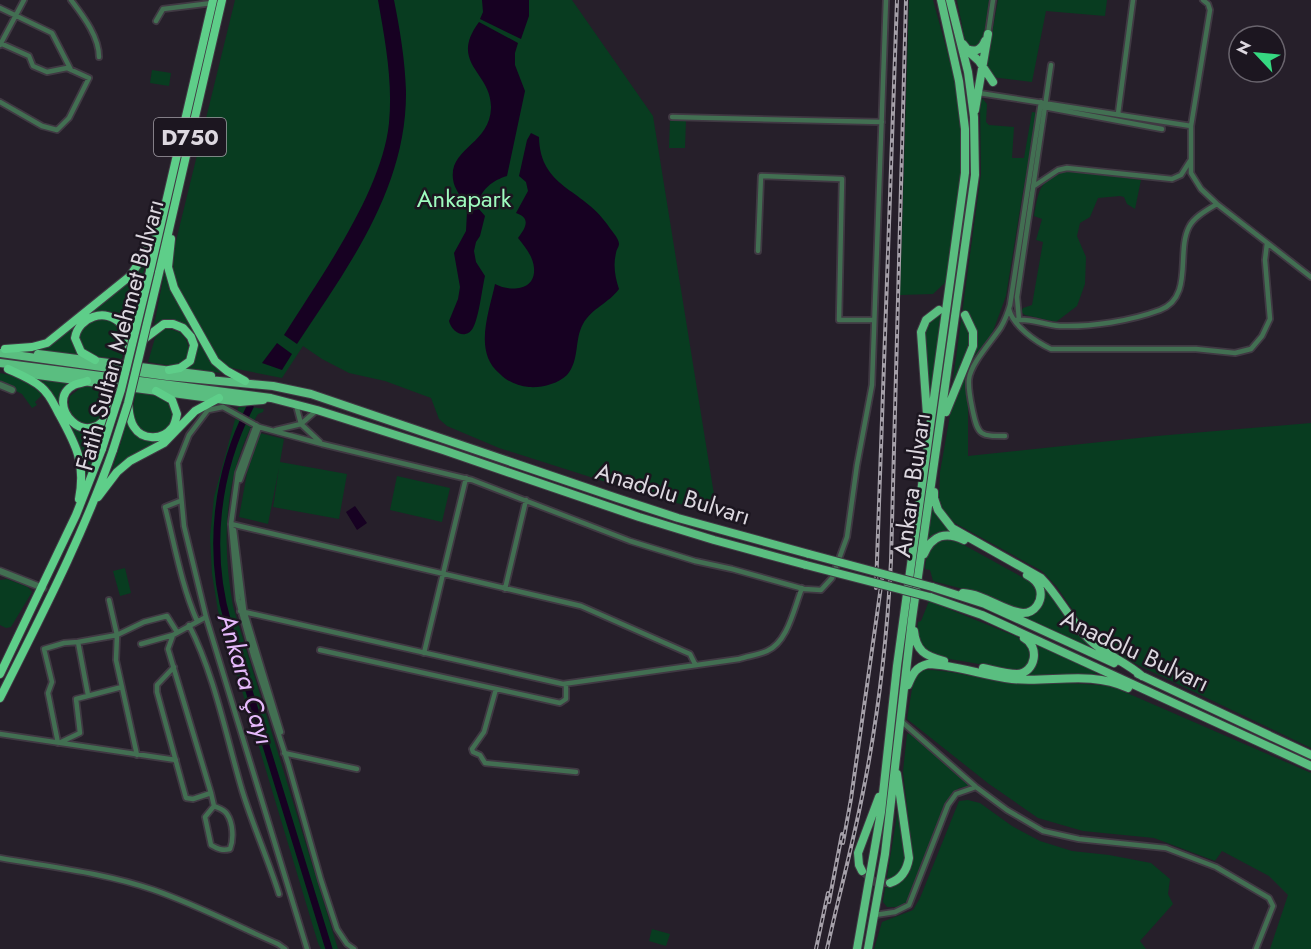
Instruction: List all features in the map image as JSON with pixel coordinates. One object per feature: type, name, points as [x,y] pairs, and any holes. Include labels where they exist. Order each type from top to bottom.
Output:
[{"type":"highway","name":"Fatih Sultan Mehmet Bulvarı","points":[[0,698],[68,561],[113,450],[128,403],[222,0]]},
{"type":"highway","name":"Fatih Sultan Mehmet Bulvarı","points":[[0,674],[76,515],[102,449],[121,390],[212,2]]},
{"type":"highway","points":[[3,351],[47,343],[130,276],[147,250],[174,171]]},
{"type":"highway","points":[[174,209],[168,267],[174,288],[215,362],[245,383]]},
{"type":"highway","points":[[95,360],[81,352],[75,338],[81,324],[94,316],[106,316],[119,322],[125,331],[130,352]]},
{"type":"highway","points":[[144,339],[164,324],[173,324],[188,332],[194,345],[190,361],[180,368],[169,370]]},
{"type":"highway","points":[[3,366],[30,379],[45,391],[79,451],[82,479],[76,515]]},
{"type":"highway","points":[[87,381],[72,386],[67,391],[64,402],[67,417],[75,425],[85,428],[95,427],[104,422],[121,390]]},
{"type":"highway","points":[[128,403],[132,425],[138,432],[149,436],[160,436],[173,428],[177,414],[172,400],[156,391]]},
{"type":"highway","points":[[94,500],[103,492],[117,472],[130,461],[164,443],[195,411],[219,398]]},
{"type":"main road","name":"Ankara Bulvarı","points":[[936,0],[949,37]]},
{"type":"main road","name":"Ankara Bulvarı","points":[[857,949],[874,858],[897,666],[965,173],[965,129],[959,81],[941,0]]},
{"type":"main road","name":"Ankara Bulvarı","points":[[868,949],[885,854],[912,619],[975,175],[974,117],[968,72],[952,0]]},
{"type":"main road","points":[[957,27],[964,45],[979,61],[993,82]]},
{"type":"main road","points":[[964,45],[970,51],[979,50],[988,34]]},
{"type":"main road","points":[[974,117],[988,34]]},
{"type":"main road","points":[[921,487],[921,464],[928,409],[921,332],[926,320],[939,310]]},
{"type":"main road","points":[[965,315],[973,332],[973,346],[950,398],[938,440],[939,454],[934,498],[938,510],[945,521],[960,533],[1041,578],[1090,641],[1142,676]]},
{"type":"main road","points":[[3,351],[95,360],[245,383]]},
{"type":"main road","points":[[3,351],[245,383]]},
{"type":"main road","points":[[3,366],[156,391],[240,398]]},
{"type":"main road","name":"Anadolu Bulvarı","points":[[3,366],[240,398],[271,398],[317,410],[443,450],[639,517],[714,540],[930,597],[982,615],[1311,766]]},
{"type":"main road","name":"Anadolu Bulvarı","points":[[245,383],[273,386],[342,403],[678,518],[949,592],[1008,614],[1311,755]]},
{"type":"main road","points":[[920,564],[927,547],[933,540],[942,535],[956,536],[1031,577],[1039,586],[1040,597],[1034,609],[1020,613],[971,593],[949,592]]},
{"type":"main road","points":[[912,619],[916,644],[920,651],[931,658],[1016,674],[1030,667],[1035,654],[1028,640],[962,613],[944,602]]},
{"type":"main road","points":[[904,698],[913,672],[928,664],[936,664],[1012,679],[1090,678],[1117,683],[1193,718],[1206,718]]},
{"type":"main road","points":[[862,871],[858,853],[875,811],[887,755]]},
{"type":"main road","points":[[890,883],[900,878],[908,865],[909,858],[896,763]]},
{"type":"street","points":[[0,102],[42,126],[57,130],[69,118],[89,78],[67,68],[47,72],[33,66],[29,56],[0,44],[24,0]]},
{"type":"street","points":[[71,0],[86,20],[99,50],[99,57]]},
{"type":"street","points":[[307,949],[206,617],[184,526],[178,463],[189,435],[208,410],[223,407],[256,425],[297,437],[466,478],[630,541],[695,561],[802,588],[821,590],[827,585],[842,556],[848,537],[856,465],[872,385],[886,0]]},
{"type":"street","points":[[988,34],[993,0]]},
{"type":"street","points":[[1118,114],[1133,0]]},
{"type":"street","points":[[1203,0],[1208,4],[1209,10],[1191,126],[1191,172],[1202,189],[1217,204],[1311,277]]},
{"type":"street","points":[[156,21],[163,9],[212,2]]},
{"type":"street","points":[[0,8],[52,33],[71,70]]},
{"type":"street","points":[[1005,436],[986,436],[980,433],[976,426],[970,399],[969,377],[1002,325],[1009,309],[1051,65]]},
{"type":"street","points":[[979,93],[1162,129]]},
{"type":"street","points":[[1043,105],[1191,126]]},
{"type":"street","points":[[1017,320],[1017,297],[1034,186],[1043,105]]},
{"type":"street","points":[[672,117],[882,122]]},
{"type":"street","points":[[1034,186],[1058,170],[1066,168],[1172,179],[1181,175],[1190,161]]},
{"type":"street","points":[[758,251],[760,176],[842,179],[838,320],[874,320]]},
{"type":"street","points":[[1017,320],[1033,320],[1062,326],[1101,324],[1168,306],[1180,284],[1184,266],[1184,247],[1190,226],[1200,215],[1217,204]]},
{"type":"street","points":[[1009,309],[1011,316],[1032,338],[1051,349],[1196,349],[1245,352],[1251,350],[1262,336],[1270,319],[1264,260],[1267,243]]},
{"type":"street","points":[[0,385],[12,390]]},
{"type":"street","points":[[296,405],[301,424],[322,444]]},
{"type":"street","points":[[274,430],[301,424],[317,410]]},
{"type":"street","points":[[297,437],[301,424]]},
{"type":"street","points":[[256,425],[242,473],[232,524],[242,612],[337,929],[347,944],[354,949]]},
{"type":"street","points":[[424,653],[466,478]]},
{"type":"street","points":[[505,589],[526,500]]},
{"type":"street","points":[[180,501],[165,507],[177,566],[197,621]]},
{"type":"street","points":[[232,524],[581,606],[690,654],[695,664]]},
{"type":"street","points":[[0,571],[43,588]]},
{"type":"street","points":[[242,612],[566,684],[739,659],[767,651],[776,646],[786,630],[802,588]]},
{"type":"street","points":[[109,600],[117,635],[116,660],[137,755]]},
{"type":"street","points":[[58,743],[48,693],[52,682],[44,650],[64,643],[117,635],[144,622],[167,616],[175,633],[168,649],[212,793],[213,806],[205,817],[211,846],[219,850],[230,849],[233,835],[227,814],[222,809],[213,806]]},
{"type":"street","points":[[141,644],[175,633],[206,617]]},
{"type":"street","points":[[189,625],[209,677],[243,792],[268,857],[279,894]]},
{"type":"street","points":[[78,642],[88,695]]},
{"type":"street","points":[[320,650],[560,703],[566,699],[566,684]]},
{"type":"street","points":[[174,667],[157,685],[157,692],[186,798],[193,799],[212,793]]},
{"type":"street","points":[[58,743],[80,734],[75,702],[79,697],[122,687]]},
{"type":"street","points":[[496,689],[484,732],[472,749],[473,752],[480,755],[485,763],[576,772]]},
{"type":"street","points":[[901,721],[976,787],[1007,810],[1042,831],[1079,839],[1166,848],[1225,872],[1272,901],[1273,906],[1256,949]]},
{"type":"street","points":[[0,734],[176,760]]},
{"type":"street","points":[[286,753],[357,769]]},
{"type":"street","points":[[875,915],[895,912],[909,905],[948,805],[956,794],[976,787]]},
{"type":"street","points":[[0,858],[105,876],[147,888],[207,912],[285,949]]},
{"type":"green space","name":"Ankapark","points":[[235,0],[572,0],[653,116],[717,513],[656,498],[499,448],[447,426],[439,419],[431,398],[385,381],[349,373],[303,346],[282,378],[227,367],[210,349],[173,275],[174,249]]},
{"type":"green space","points":[[909,0],[933,0],[955,80],[962,136],[961,177],[949,279],[933,294],[900,295]]},
{"type":"green space","points":[[957,0],[989,0],[983,43],[974,49],[965,40]]},
{"type":"green space","points":[[998,0],[1107,0],[1105,16],[1046,11],[1032,82],[991,77],[986,66]]},
{"type":"green space","points":[[152,70],[171,73],[169,86],[150,83]]},
{"type":"green space","points":[[982,98],[987,104],[986,122],[989,125],[1014,127],[1012,158],[1024,158],[1032,112],[1038,113],[1006,296],[992,334],[968,376],[968,456],[1157,436],[1311,423],[1311,748],[1101,646],[1087,631],[1057,587],[1042,571],[953,522],[944,512],[939,498],[940,472],[952,404],[975,334],[974,324],[967,313],[971,339],[952,387],[981,174],[980,101]]},
{"type":"green space","points":[[670,119],[686,120],[685,148],[669,148]]},
{"type":"green space","points":[[1069,170],[1141,180],[1135,209],[1127,204],[1124,197],[1098,198],[1090,217],[1080,223],[1077,236],[1086,257],[1085,284],[1077,306],[1056,322],[1021,312],[1023,308],[1032,305],[1043,242],[1036,240],[1042,219],[1034,216],[1040,191],[1046,181]]},
{"type":"green space","points":[[146,261],[130,331],[121,320],[92,315],[74,333],[83,357],[27,351],[47,345],[77,324],[137,274]]},
{"type":"green space","points":[[165,270],[189,324],[206,354],[222,373],[186,369],[195,353],[196,340],[193,333],[172,319],[154,325]]},
{"type":"green space","points":[[943,312],[931,395],[924,352],[925,330],[928,321],[934,315]]},
{"type":"green space","points":[[99,319],[113,323],[121,332],[122,359],[100,357],[84,349],[78,335],[90,323]]},
{"type":"green space","points":[[174,330],[185,337],[189,352],[182,362],[167,365],[148,362],[157,331]]},
{"type":"green space","points":[[0,373],[18,378],[33,386],[42,395],[35,402],[37,405],[32,408],[22,394],[0,383]]},
{"type":"green space","points":[[36,376],[75,381],[66,389],[66,417],[95,429],[106,424],[87,479],[75,438]]},
{"type":"green space","points":[[83,386],[112,388],[104,414],[94,424],[82,424],[73,417],[70,411],[70,396]]},
{"type":"green space","points":[[136,391],[160,398],[173,406],[173,416],[165,430],[151,434],[138,427],[133,413]]},
{"type":"green space","points":[[239,405],[264,409],[258,414],[238,460],[228,508],[227,557],[233,606],[338,949],[321,949],[318,943],[218,611],[212,574],[210,537],[214,497]]},
{"type":"green space","points":[[127,423],[135,432],[166,437],[153,447],[132,457],[111,474]]},
{"type":"green space","points":[[260,433],[284,439],[280,462],[347,474],[339,519],[273,507],[279,468],[268,524],[239,517],[247,473]]},
{"type":"green space","points":[[397,476],[450,488],[442,522],[390,510]]},
{"type":"green space","points":[[932,504],[942,521],[958,535],[942,533],[927,539]]},
{"type":"green space","points":[[941,538],[955,540],[1031,582],[1037,594],[1033,606],[1018,610],[978,593],[933,581],[930,570],[925,569],[927,558],[931,548]]},
{"type":"green space","points":[[125,568],[131,593],[120,596],[113,571]]},
{"type":"green space","points":[[1036,577],[1096,650],[1025,617],[1038,609]]},
{"type":"green space","points":[[7,579],[28,587],[32,592],[11,627],[6,628],[0,625],[0,580]]},
{"type":"green space","points":[[929,601],[1022,639],[1028,649],[1030,659],[1026,667],[1014,670],[932,656],[921,646],[917,632],[918,622],[921,621]]},
{"type":"green space","points":[[1039,646],[1096,672],[1095,675],[1023,676],[1037,660],[1036,648]]},
{"type":"green space","points":[[923,670],[1002,680],[1111,686],[1311,773],[1311,949],[1270,949],[1288,895],[1269,876],[1222,851],[1215,861],[1154,838],[1083,831],[1038,818],[989,784],[907,719],[914,677]]},
{"type":"green space","points":[[912,733],[971,786],[959,788],[947,800],[914,889],[905,904],[887,907],[883,902],[898,809],[906,855],[905,864],[892,885],[908,876],[913,861],[903,771],[907,734]]},
{"type":"green space","points":[[968,800],[980,803],[1012,826],[1040,841],[1072,851],[1151,863],[1170,879],[1168,894],[1173,904],[1140,941],[1146,949],[874,949],[882,922],[913,910],[959,801]]},
{"type":"green space","points":[[652,929],[670,934],[666,946],[649,941]]},
{"type":"shaded area","points":[[378,0],[394,0],[403,56],[406,91],[404,127],[397,161],[371,225],[336,286],[297,344],[284,335],[348,233],[375,177],[384,150],[389,123],[390,92],[388,61]]},
{"type":"shaded area","points":[[482,0],[529,0],[529,16],[521,39],[480,19],[483,12]]},
{"type":"shaded area","points":[[479,22],[518,43],[515,65],[525,91],[507,176],[488,186],[481,195],[478,205],[467,208],[454,183],[453,169],[463,152],[484,130],[491,108],[490,96],[469,58],[468,48],[471,36]]},
{"type":"shaded area","points":[[531,133],[539,137],[541,154],[554,177],[597,212],[618,239],[619,244],[615,266],[619,289],[583,324],[574,363],[567,375],[554,383],[534,387],[517,385],[503,377],[492,365],[485,344],[487,319],[495,284],[514,289],[521,288],[534,276],[532,260],[518,238],[526,221],[516,213],[528,191],[526,182],[519,176],[527,140]]},
{"type":"shaded area","points":[[479,209],[485,216],[474,251],[476,262],[485,276],[473,328],[467,334],[460,334],[453,329],[449,321],[460,287],[454,253],[466,231],[467,212]]},
{"type":"shaded area","points":[[277,343],[292,354],[282,370],[262,363]]},
{"type":"shaded area","points":[[355,506],[367,523],[357,530],[346,512]]},
{"type":"waterway","name":"Ankara Çayı","points":[[250,407],[229,458],[218,513],[218,568],[222,596],[228,623],[329,949]]},
{"type":"tunnel","points":[[862,871],[875,882],[890,883]]},
{"type":"railway","points":[[876,588],[897,0]]},
{"type":"railway","points":[[827,949],[868,768],[887,621],[891,561],[906,0]]},
{"type":"railway","points":[[843,843],[882,579]]},
{"type":"railway","points":[[829,902],[842,834]]},
{"type":"railway","points":[[816,949],[828,893]]}]
